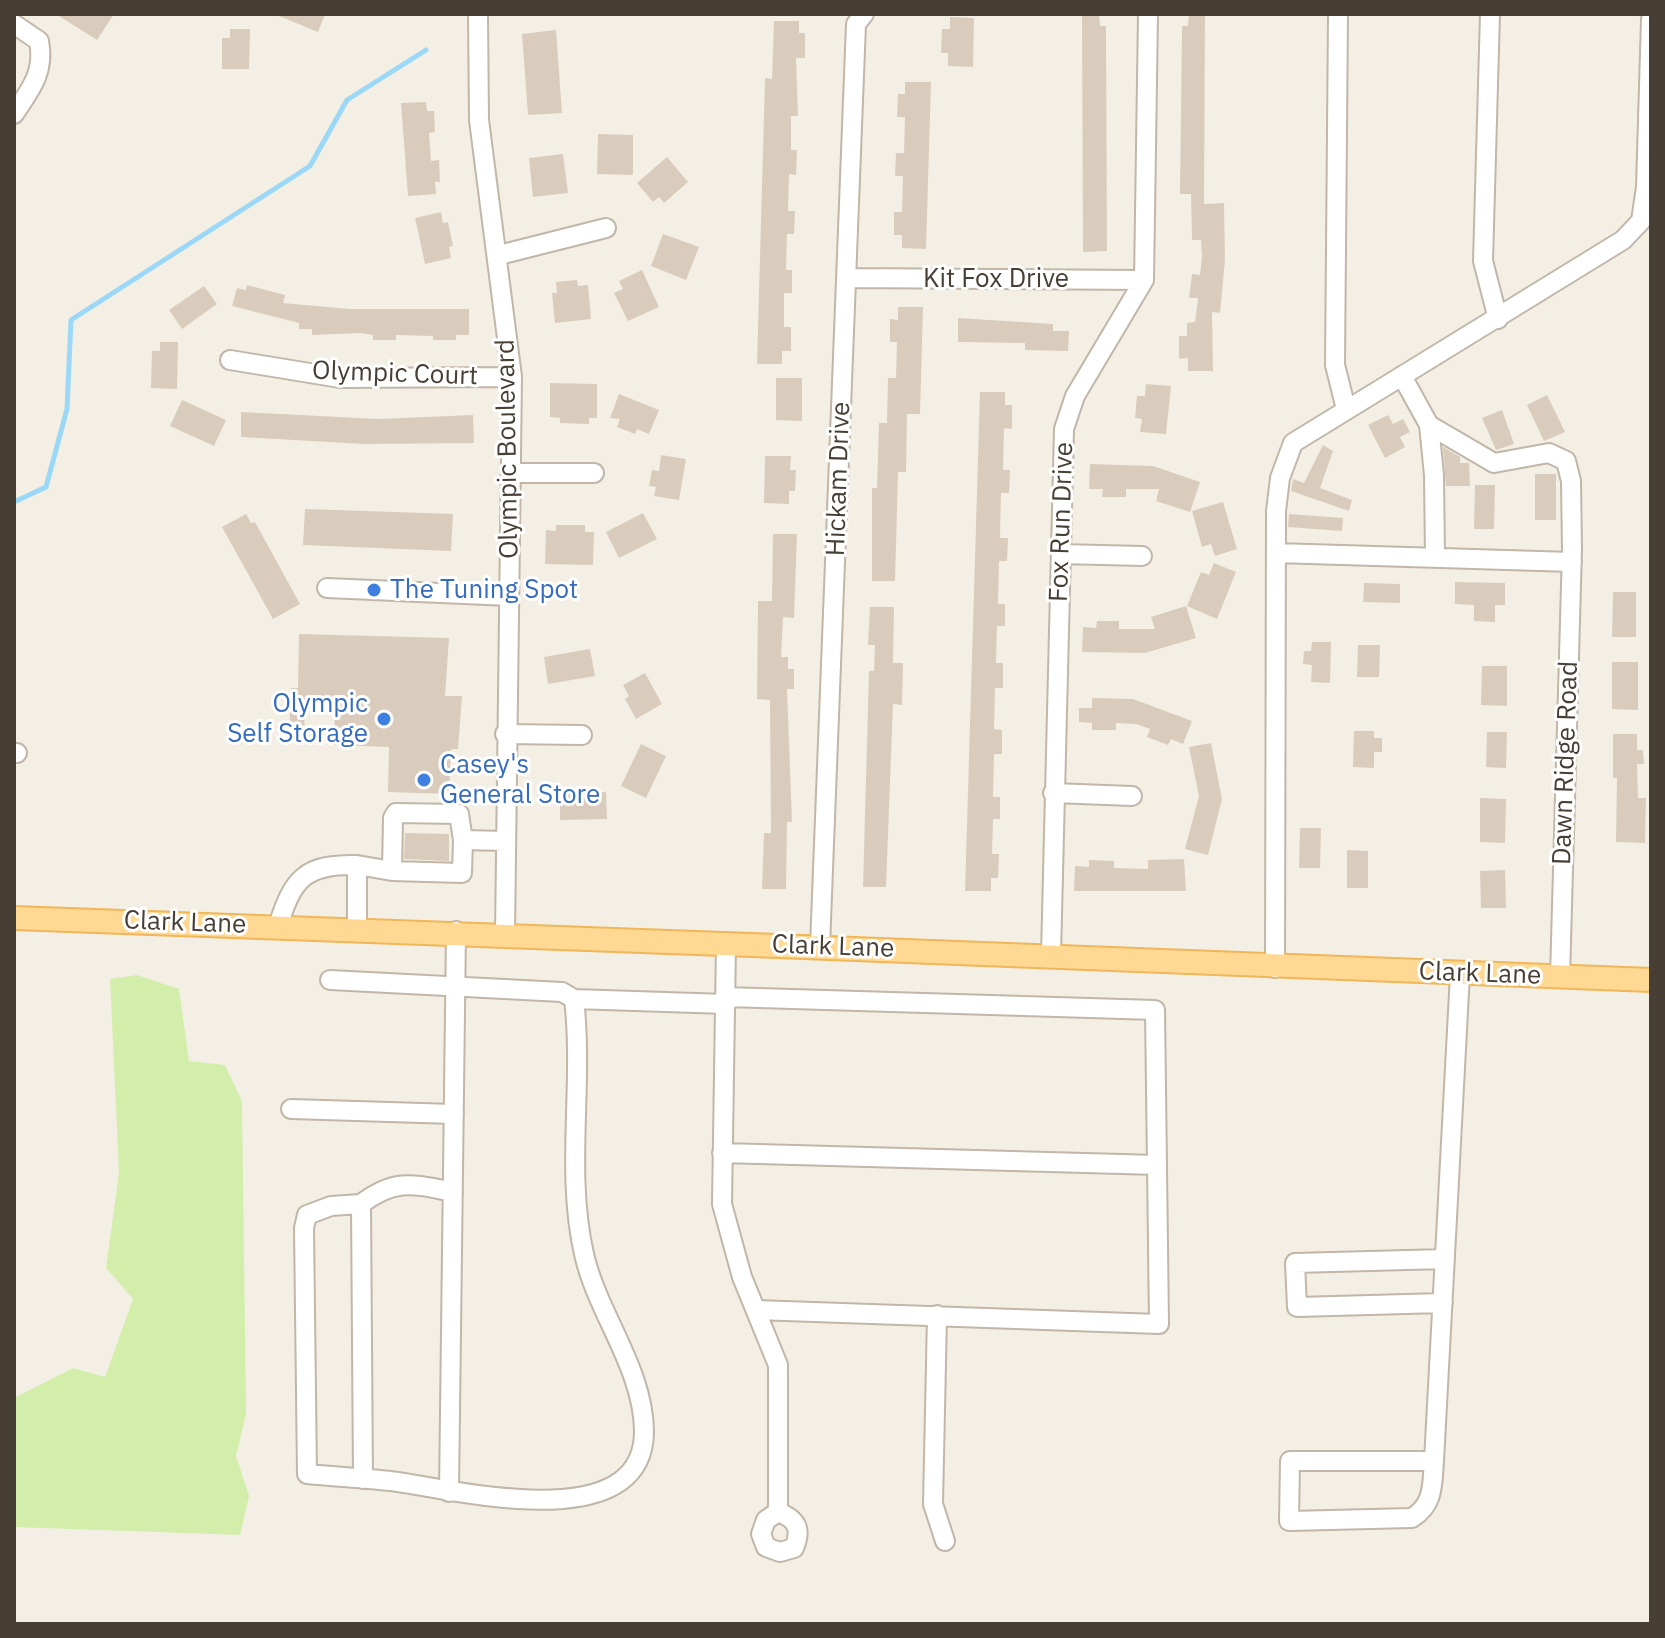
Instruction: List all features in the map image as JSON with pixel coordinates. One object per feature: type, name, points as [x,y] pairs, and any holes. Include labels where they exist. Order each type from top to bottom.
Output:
[{"type":"main road","name":"Clark Lane","points":[[14,918],[456,931],[1051,955],[1275,968],[1651,980]]},
{"type":"street","name":"Olympic Boulevard","points":[[478,14],[479,120],[499,255],[512,377],[513,473],[505,734],[505,934]]},
{"type":"street","name":"Hickam Drive","points":[[820,946],[856,24],[864,14]]},
{"type":"street","name":"Fox Run Drive","points":[[1051,955],[1064,429],[1075,396],[1144,280],[1148,14]]},
{"type":"street","points":[[1338,14],[1335,365],[1346,409]]},
{"type":"street","points":[[1490,14],[1483,261],[1498,319]]},
{"type":"street","points":[[1275,968],[1276,553],[1280,478],[1293,443],[1623,240],[1641,221],[1646,187],[1651,19]]},
{"type":"street","points":[[14,24],[39,41],[43,60],[38,79],[14,114]]},
{"type":"street","points":[[499,255],[606,228]]},
{"type":"street","name":"Kit Fox Drive","points":[[848,278],[1144,280]]},
{"type":"street","name":"Olympic Court","points":[[230,360],[340,378],[512,377]]},
{"type":"street","points":[[1402,376],[1429,425],[1434,475],[1435,557]]},
{"type":"street","name":"Dawn Ridge Road","points":[[1429,425],[1494,463],[1549,453],[1566,461],[1571,481],[1572,556],[1560,977]]},
{"type":"street","points":[[513,473],[594,473]]},
{"type":"street","points":[[1276,553],[1572,556]]},
{"type":"street","points":[[1061,554],[1142,556]]},
{"type":"street","points":[[327,588],[509,596]]},
{"type":"street","points":[[505,734],[582,735]]},
{"type":"street","points":[[1053,793],[1132,796]]},
{"type":"street","points":[[278,926],[289,891],[304,874],[333,865],[357,865],[392,871],[462,873],[463,840],[459,814],[396,813],[393,818],[392,871]]},
{"type":"street","points":[[463,840],[506,841]]},
{"type":"street","points":[[357,865],[357,928]]},
{"type":"street","points":[[449,1492],[456,931]]},
{"type":"street","points":[[726,944],[722,1204],[742,1277],[778,1365],[778,1512]]},
{"type":"street","points":[[1434,1461],[1290,1461],[1289,1521],[1412,1518],[1426,1509],[1431,1498],[1434,1461],[1443,1303],[1460,974]]},
{"type":"street","points":[[330,980],[562,992],[574,999],[1155,1010],[1159,1324],[756,1310]]},
{"type":"street","points":[[453,1192],[414,1184],[382,1189],[361,1204],[331,1206],[307,1215],[304,1244],[307,1474],[449,1492],[564,1500],[605,1492],[627,1477],[641,1455],[644,1431],[639,1396],[584,1256],[577,1205],[574,999]]},
{"type":"street","points":[[291,1109],[454,1114]]},
{"type":"street","points":[[722,1153],[1157,1165]]},
{"type":"street","points":[[361,1204],[363,1479]]},
{"type":"street","points":[[1443,1303],[1297,1307],[1295,1263],[1445,1259]]},
{"type":"street","points":[[937,1315],[933,1504],[945,1541]]},
{"type":"green space","points":[[137,975],[179,989],[189,1061],[225,1065],[242,1101],[246,1414],[236,1456],[249,1496],[240,1535],[14,1527],[14,1398],[73,1368],[105,1377],[133,1299],[106,1268],[119,1173],[110,979]]},
{"type":"building","points":[[56,14],[114,14],[97,40]]},
{"type":"building","points":[[274,14],[325,14],[318,32]]},
{"type":"building","points":[[1082,14],[1099,14],[1100,26],[1106,26],[1107,251],[1083,252]]},
{"type":"building","points":[[1189,14],[1205,14],[1204,204],[1224,203],[1225,260],[1220,313],[1212,312],[1213,371],[1188,371],[1188,358],[1179,359],[1179,336],[1187,336],[1187,323],[1195,322],[1198,298],[1189,298],[1192,274],[1200,275],[1202,256],[1201,240],[1192,240],[1191,194],[1180,194],[1182,26],[1188,26]]},
{"type":"building","points":[[950,17],[974,18],[973,67],[948,66],[948,53],[941,53],[942,29],[950,29]]},
{"type":"building","points":[[774,21],[799,21],[799,33],[805,33],[805,58],[796,58],[798,116],[791,116],[791,150],[797,150],[796,175],[789,174],[788,211],[795,211],[794,234],[787,234],[786,270],[792,270],[792,293],[784,293],[784,327],[791,327],[791,351],[782,351],[782,364],[757,364],[765,78],[772,79]]},
{"type":"building","points":[[230,29],[250,29],[249,69],[222,69],[222,38],[230,38]]},
{"type":"building","points":[[556,30],[562,113],[528,115],[522,34]]},
{"type":"building","points":[[905,82],[931,82],[926,249],[902,248],[902,235],[894,235],[894,212],[902,212],[903,176],[895,176],[896,153],[904,153],[905,117],[897,117],[898,94],[905,94]]},
{"type":"building","points":[[426,102],[427,111],[434,111],[435,132],[429,133],[431,161],[439,160],[440,182],[435,182],[436,194],[408,196],[401,103]]},
{"type":"building","points":[[598,134],[633,135],[633,175],[597,174]]},
{"type":"building","points":[[563,154],[568,193],[533,197],[529,158]]},
{"type":"building","points":[[667,157],[688,182],[664,203],[659,197],[653,202],[637,183]]},
{"type":"building","points":[[441,212],[443,223],[448,222],[453,246],[449,247],[451,258],[425,264],[415,218]]},
{"type":"building","points":[[663,234],[699,247],[686,280],[651,266]]},
{"type":"building","points":[[642,270],[659,307],[628,321],[614,293],[623,289],[619,281]]},
{"type":"building","points":[[577,280],[578,286],[588,285],[591,319],[555,323],[552,293],[557,293],[556,282]]},
{"type":"building","points":[[247,285],[285,295],[283,303],[349,309],[469,309],[469,335],[456,335],[456,340],[396,335],[396,340],[373,340],[373,335],[360,333],[312,335],[312,329],[299,329],[299,323],[232,306],[237,288],[246,290]]},
{"type":"building","points":[[204,286],[217,304],[182,329],[169,310]]},
{"type":"building","points":[[898,307],[923,307],[920,414],[907,414],[906,472],[898,472],[895,581],[872,581],[872,488],[877,488],[879,423],[887,423],[888,378],[896,378],[897,342],[890,342],[890,319],[898,320]]},
{"type":"building","points":[[958,318],[1053,324],[1053,331],[1069,331],[1068,351],[1025,350],[1025,343],[958,342]]},
{"type":"building","points":[[160,342],[178,342],[177,389],[151,388],[152,351],[160,351]]},
{"type":"building","points":[[776,378],[802,378],[802,421],[776,420]]},
{"type":"building","points":[[550,383],[597,384],[597,418],[589,418],[589,424],[560,423],[560,418],[550,417]]},
{"type":"building","points":[[1146,384],[1171,386],[1166,434],[1140,432],[1142,419],[1135,418],[1137,396],[1145,396]]},
{"type":"building","points":[[980,392],[1005,392],[1005,405],[1012,405],[1012,429],[1004,428],[1003,470],[1010,470],[1009,493],[1001,493],[1000,538],[1008,538],[1007,561],[999,561],[998,604],[1005,604],[1005,626],[997,626],[996,663],[1003,663],[1003,688],[995,688],[994,729],[1002,730],[1002,754],[994,754],[993,797],[1000,797],[1000,819],[993,819],[992,854],[999,854],[998,878],[991,878],[991,891],[965,891]]},
{"type":"building","points":[[619,394],[659,410],[649,434],[637,429],[635,434],[617,427],[620,419],[610,418]]},
{"type":"building","points":[[1547,395],[1565,432],[1544,441],[1527,405]]},
{"type":"building","points":[[182,400],[226,420],[214,446],[170,426]]},
{"type":"building","points":[[1502,410],[1514,444],[1496,450],[1482,418]]},
{"type":"building","points":[[241,412],[378,419],[473,415],[474,443],[364,444],[241,437]]},
{"type":"building","points":[[1388,415],[1393,424],[1403,419],[1410,432],[1400,437],[1405,447],[1385,458],[1368,425]]},
{"type":"building","points":[[1323,445],[1333,451],[1320,488],[1352,500],[1349,511],[1291,491],[1293,479],[1304,483]]},
{"type":"building","points":[[1443,447],[1460,457],[1460,463],[1469,463],[1470,486],[1446,486]]},
{"type":"building","points":[[661,455],[686,459],[679,500],[654,496],[656,487],[649,486],[652,470],[659,471]]},
{"type":"building","points":[[765,456],[791,456],[790,470],[796,470],[795,491],[789,491],[789,504],[764,503]]},
{"type":"building","points":[[1090,464],[1153,466],[1200,482],[1190,512],[1156,501],[1159,489],[1126,489],[1126,497],[1102,497],[1103,489],[1089,489]]},
{"type":"building","points":[[1535,474],[1556,474],[1556,520],[1535,520]]},
{"type":"building","points":[[1475,485],[1495,485],[1494,529],[1474,529]]},
{"type":"building","points":[[1223,502],[1237,549],[1215,556],[1211,544],[1202,547],[1192,511]]},
{"type":"building","points":[[305,509],[453,514],[451,551],[303,545]]},
{"type":"building","points":[[643,513],[657,539],[619,558],[606,532]]},
{"type":"building","points":[[246,514],[251,523],[255,522],[300,604],[273,619],[222,527]]},
{"type":"building","points":[[1289,514],[1343,518],[1342,531],[1288,527]]},
{"type":"building","points":[[556,525],[585,525],[585,532],[594,532],[593,565],[545,564],[546,530],[556,531]]},
{"type":"building","points":[[773,534],[797,534],[794,618],[783,617],[781,657],[788,657],[788,669],[794,669],[794,689],[787,689],[792,822],[787,822],[786,889],[762,889],[764,833],[771,833],[770,700],[757,699],[758,601],[772,601]]},
{"type":"building","points":[[1214,563],[1236,572],[1217,619],[1187,606],[1201,572],[1209,575]]},
{"type":"building","points":[[1455,582],[1505,583],[1505,605],[1495,605],[1495,622],[1474,621],[1474,605],[1455,604]]},
{"type":"building","points":[[1364,583],[1400,584],[1400,603],[1363,602]]},
{"type":"building","points":[[1613,592],[1636,592],[1636,637],[1612,637]]},
{"type":"building","points":[[1186,606],[1196,638],[1145,653],[1082,652],[1083,627],[1096,628],[1097,621],[1119,621],[1119,629],[1155,629],[1151,617]]},
{"type":"building","points":[[870,607],[894,607],[893,663],[903,663],[902,705],[893,704],[886,887],[863,887],[869,671],[874,671],[875,645],[868,645]]},
{"type":"building","points":[[299,634],[449,638],[445,696],[462,696],[458,749],[451,749],[449,794],[388,792],[389,747],[334,745],[335,705],[305,704],[304,739],[289,739],[291,688],[298,688]]},
{"type":"building","points":[[1312,642],[1331,642],[1330,683],[1311,682],[1312,665],[1303,664],[1304,651],[1311,651]]},
{"type":"building","points":[[1358,645],[1380,645],[1379,677],[1357,677]]},
{"type":"building","points":[[590,649],[595,676],[548,684],[544,657]]},
{"type":"building","points":[[1612,662],[1638,662],[1638,710],[1612,709]]},
{"type":"building","points":[[1482,666],[1507,666],[1507,706],[1481,705]]},
{"type":"building","points":[[645,673],[662,704],[636,719],[625,699],[629,696],[623,685]]},
{"type":"building","points":[[1092,698],[1133,699],[1192,721],[1183,744],[1171,739],[1168,745],[1147,737],[1150,729],[1136,724],[1116,723],[1116,730],[1092,730],[1092,723],[1079,722],[1079,708],[1092,708]]},
{"type":"building","points":[[1354,731],[1374,731],[1374,738],[1382,738],[1382,752],[1374,752],[1374,768],[1353,767]]},
{"type":"building","points":[[1487,732],[1507,732],[1506,768],[1486,767]]},
{"type":"building","points":[[1613,734],[1637,734],[1637,750],[1643,750],[1644,764],[1637,764],[1638,798],[1646,798],[1645,843],[1616,842],[1617,778],[1613,778]]},
{"type":"building","points":[[1211,743],[1222,799],[1208,855],[1185,849],[1199,796],[1189,747]]},
{"type":"building","points":[[641,744],[666,756],[646,798],[621,786]]},
{"type":"building","points":[[606,792],[607,819],[560,820],[560,793]]},
{"type":"building","points":[[1480,798],[1506,799],[1505,843],[1480,842]]},
{"type":"building","points":[[1300,828],[1321,828],[1320,868],[1299,868]]},
{"type":"building","points":[[405,833],[449,834],[449,861],[404,859]]},
{"type":"building","points":[[1347,850],[1368,851],[1368,888],[1347,888]]},
{"type":"building","points":[[1184,859],[1186,891],[1074,891],[1075,866],[1089,867],[1089,860],[1114,861],[1114,868],[1148,869],[1148,860]]},
{"type":"building","points":[[1505,870],[1506,908],[1481,908],[1480,871]]},
{"type":"waterway","points":[[14,502],[46,487],[67,409],[71,320],[310,166],[347,100],[426,50]]},
{"type":"place","name":"The Tuning Spot","points":[[374,590]]},
{"type":"place","name":"Olympic Self Storage","points":[[384,719]]},
{"type":"place","name":"Casey's General Store","points":[[424,780]]}]
